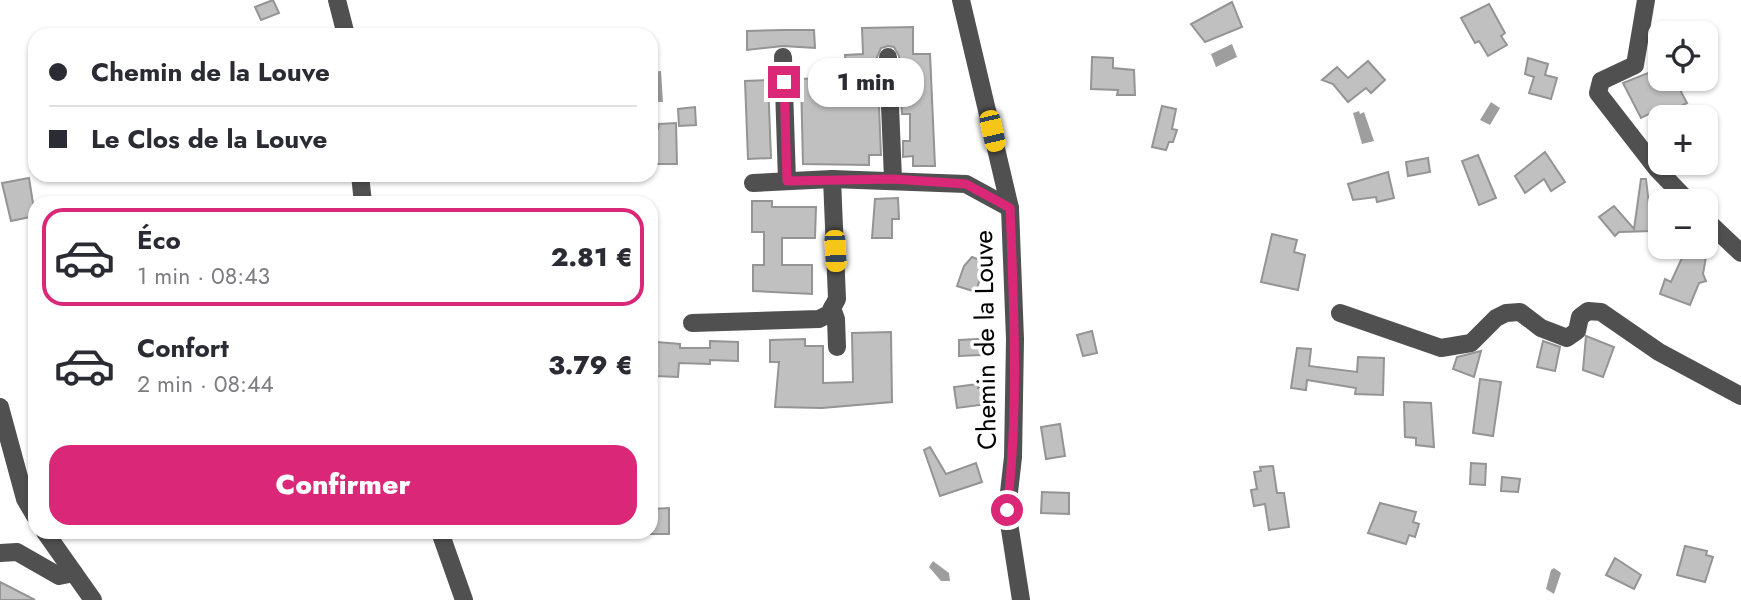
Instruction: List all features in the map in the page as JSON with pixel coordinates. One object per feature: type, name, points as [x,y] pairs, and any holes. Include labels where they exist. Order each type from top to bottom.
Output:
[{"type":"street","points":[[337,0],[344,28]]},
{"type":"street","name":"Chemin de la Louve","points":[[961,0],[1010,208],[1015,339],[1013,457],[1007,510],[1021,600]]},
{"type":"street","points":[[1646,0],[1635,65],[1629,71],[1601,81],[1598,93],[1657,169],[1676,189]]},
{"type":"street","points":[[783,57],[787,181]]},
{"type":"street","points":[[888,57],[893,179]]},
{"type":"street","points":[[692,323],[819,319],[829,314],[837,299],[832,179]]},
{"type":"street","points":[[753,183],[893,179],[966,184],[1010,208]]},
{"type":"street","points":[[1718,231],[1741,253]]},
{"type":"street","points":[[832,308],[837,347]]},
{"type":"street","points":[[1340,313],[1441,348],[1471,343],[1496,318],[1506,313],[1520,312],[1541,328],[1567,338],[1577,331],[1580,317],[1588,311],[1601,312],[1659,352],[1741,396]]},
{"type":"street","points":[[0,407],[28,504]]},
{"type":"street","points":[[50,539],[93,600]]},
{"type":"street","points":[[442,539],[464,600]]},
{"type":"street","points":[[0,553],[16,552],[59,576],[74,573]]},
{"type":"shaded area","points":[[1232,44],[1237,57],[1216,67],[1211,54]]},
{"type":"shaded area","points":[[658,71],[661,71],[663,102],[658,102]]},
{"type":"shaded area","points":[[1491,102],[1500,108],[1490,125],[1480,120]]},
{"type":"shaded area","points":[[1359,111],[1360,114],[1364,112],[1374,141],[1362,144],[1353,113]]},
{"type":"shaded area","points":[[933,561],[949,573],[950,581],[941,581],[929,567]]},
{"type":"shaded area","points":[[1554,568],[1561,573],[1554,594],[1546,589]]},
{"type":"building","points":[[273,0],[279,13],[261,20],[255,7]]},
{"type":"building","points":[[1232,2],[1242,27],[1205,42],[1191,24]]},
{"type":"building","points":[[1489,4],[1505,33],[1501,36],[1507,45],[1488,56],[1479,41],[1475,43],[1461,18]]},
{"type":"building","points":[[913,27],[913,54],[930,54],[935,166],[913,166],[913,156],[903,157],[903,141],[910,141],[910,114],[902,114],[899,56],[894,47],[888,46],[881,48],[877,57],[881,155],[869,155],[869,165],[803,164],[801,79],[846,77],[845,55],[863,54],[862,28]]},
{"type":"building","points":[[814,30],[815,48],[783,46],[747,50],[747,31]]},
{"type":"building","points":[[1092,57],[1113,58],[1113,68],[1134,70],[1135,95],[1117,95],[1118,90],[1091,89]]},
{"type":"building","points":[[1528,58],[1548,64],[1545,75],[1557,78],[1551,99],[1529,93],[1534,77],[1525,74]]},
{"type":"building","points":[[1368,61],[1385,80],[1371,93],[1366,88],[1348,102],[1333,84],[1322,80],[1337,67],[1348,78]]},
{"type":"building","points":[[1648,73],[1648,91],[1681,91],[1687,103],[1648,105],[1648,114],[1641,118],[1623,83]]},
{"type":"building","points":[[768,80],[771,158],[748,159],[745,81]]},
{"type":"building","points":[[1162,106],[1176,109],[1172,129],[1177,130],[1173,142],[1169,142],[1166,150],[1152,147]]},
{"type":"building","points":[[695,107],[696,125],[679,126],[678,109]]},
{"type":"building","points":[[676,123],[677,164],[658,164],[659,124]]},
{"type":"building","points":[[1545,152],[1565,182],[1551,191],[1544,179],[1525,193],[1515,176]]},
{"type":"building","points":[[1478,155],[1496,198],[1479,205],[1462,161]]},
{"type":"building","points":[[1428,158],[1430,172],[1408,176],[1406,162]]},
{"type":"building","points":[[1388,172],[1394,198],[1377,202],[1376,197],[1353,200],[1348,184]]},
{"type":"building","points":[[28,178],[32,196],[28,196],[28,217],[11,221],[2,183]]},
{"type":"building","points":[[1641,179],[1646,179],[1648,231],[1619,232],[1615,236],[1599,217],[1614,206],[1634,229]]},
{"type":"building","points":[[898,198],[899,219],[892,219],[892,238],[872,238],[875,199]]},
{"type":"building","points":[[752,201],[772,201],[772,207],[816,207],[815,238],[782,238],[782,265],[812,265],[812,294],[753,291],[753,265],[764,265],[764,232],[752,232]]},
{"type":"building","points":[[1272,234],[1297,240],[1294,252],[1305,255],[1298,290],[1261,282]]},
{"type":"building","points":[[972,257],[985,262],[976,292],[957,286],[964,266]]},
{"type":"building","points":[[1681,259],[1706,259],[1703,274],[1706,281],[1699,283],[1690,305],[1660,294],[1665,279],[1671,282]]},
{"type":"building","points":[[1092,331],[1097,353],[1083,356],[1077,335]]},
{"type":"building","points":[[891,332],[892,402],[822,408],[775,407],[779,362],[770,362],[770,340],[805,339],[805,346],[823,346],[823,383],[853,382],[852,333]]},
{"type":"building","points":[[1586,336],[1614,347],[1603,377],[1583,370]]},
{"type":"building","points":[[980,339],[981,355],[959,356],[959,340]]},
{"type":"building","points":[[710,341],[738,342],[738,361],[679,363],[678,377],[658,376],[658,342],[680,344],[680,348],[710,348]]},
{"type":"building","points":[[1543,341],[1560,347],[1555,371],[1537,367]]},
{"type":"building","points":[[1297,348],[1311,349],[1309,366],[1357,372],[1358,357],[1384,358],[1383,395],[1355,394],[1356,388],[1307,380],[1306,390],[1291,388]]},
{"type":"building","points":[[1481,351],[1474,377],[1453,369],[1457,357]]},
{"type":"building","points":[[1480,379],[1501,382],[1493,436],[1473,433]]},
{"type":"building","points":[[978,384],[978,388],[987,388],[988,404],[957,408],[954,387]]},
{"type":"building","points":[[1404,402],[1431,403],[1434,447],[1416,445],[1416,438],[1405,437]]},
{"type":"building","points":[[1060,424],[1065,456],[1046,459],[1041,427]]},
{"type":"building","points":[[930,447],[946,474],[976,463],[982,482],[940,496],[924,450]]},
{"type":"building","points":[[1471,463],[1486,464],[1485,485],[1470,484]]},
{"type":"building","points":[[1273,466],[1277,493],[1284,493],[1289,527],[1269,530],[1265,504],[1254,506],[1251,490],[1257,489],[1254,472],[1261,471],[1260,467]]},
{"type":"building","points":[[1502,477],[1520,479],[1518,492],[1501,491]]},
{"type":"building","points":[[1042,492],[1069,493],[1069,514],[1041,513]]},
{"type":"building","points":[[1380,503],[1416,512],[1413,522],[1419,524],[1415,537],[1409,535],[1406,544],[1368,533]]},
{"type":"building","points":[[669,508],[669,534],[658,534],[658,509]]},
{"type":"building","points":[[1685,546],[1707,551],[1706,555],[1713,557],[1705,582],[1677,575]]},
{"type":"building","points":[[1615,558],[1641,575],[1634,589],[1606,575]]},
{"type":"building","points":[[0,582],[35,600],[0,600]]},
{"type":"route","points":[[784,82],[787,181],[893,179],[966,184],[1010,208],[1015,339],[1013,457],[1007,510]]}]
